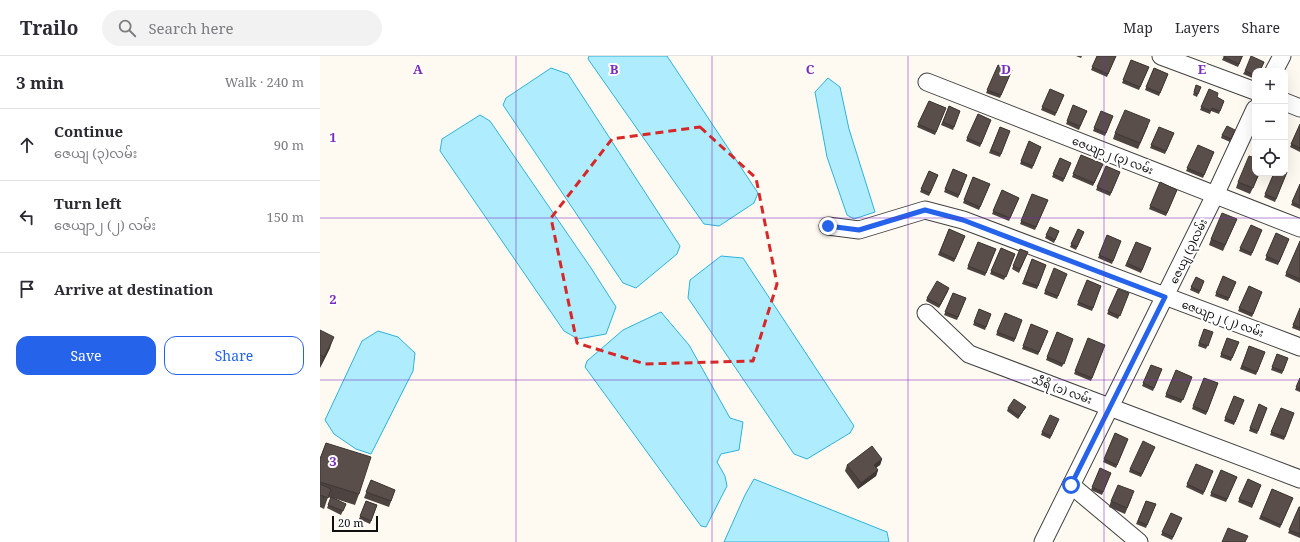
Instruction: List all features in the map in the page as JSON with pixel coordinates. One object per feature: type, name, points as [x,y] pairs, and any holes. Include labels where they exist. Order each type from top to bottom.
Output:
[{"type":"street","points":[[1162,56],[1252,90]]},
{"type":"street","points":[[1276,68],[1282,56]]},
{"type":"street","name":"ဇေယျာ၂ (၃) လမ်း","points":[[927,82],[1300,228]]},
{"type":"street","points":[[1288,103],[1300,108]]},
{"type":"street","name":"ဇေယျ (၃)လမ်း","points":[[1043,542],[1215,195],[1252,115]]},
{"type":"street","name":"ဇေယျာ၂ (၂) လမ်း","points":[[828,226],[859,230],[925,210],[963,220],[1300,347]]},
{"type":"street","name":"သီရိ (၁) လမ်း","points":[[926,313],[969,354],[1300,479]]},
{"type":"street","points":[[1071,485],[1139,542]]},
{"type":"highlighted area","points":[[700,127],[756,178],[777,284],[753,361],[645,364],[577,343],[551,218],[612,139]]},
{"type":"water","points":[[589,56],[667,56],[758,193],[754,203],[719,226],[704,224],[588,59]]},
{"type":"water","points":[[551,68],[568,74],[680,246],[677,254],[636,288],[623,283],[503,105],[506,98]]},
{"type":"water","points":[[828,78],[840,87],[849,129],[875,212],[854,219],[847,215],[827,157],[815,92]]},
{"type":"water","points":[[480,115],[490,121],[616,307],[606,334],[578,339],[564,331],[440,151],[442,139]]},
{"type":"water","points":[[721,256],[743,258],[854,426],[850,433],[807,459],[794,454],[688,298],[690,280]]},
{"type":"water","points":[[661,312],[689,345],[730,418],[743,422],[739,450],[721,454],[717,462],[725,476],[727,486],[706,527],[701,526],[585,367],[587,361],[623,330]]},
{"type":"water","points":[[378,331],[398,337],[415,353],[413,371],[371,454],[356,449],[334,434],[325,420],[362,341]]},
{"type":"water","points":[[754,479],[887,532],[889,542],[724,542],[745,495]]},
{"type":"building","points":[[1097,56],[1116,56],[1108,74],[1092,67]]},
{"type":"building","points":[[1224,56],[1242,56],[1239,64]]},
{"type":"building","points":[[1251,56],[1264,62],[1261,68],[1252,68],[1252,74],[1245,71]]},
{"type":"building","points":[[1131,60],[1149,67],[1140,87],[1123,80]]},
{"type":"building","points":[[998,65],[1012,70],[1001,95],[987,90]]},
{"type":"building","points":[[1154,68],[1168,74],[1160,93],[1146,87]]},
{"type":"building","points":[[1196,85],[1201,87],[1198,94],[1194,92]]},
{"type":"building","points":[[1050,89],[1064,95],[1056,113],[1042,107]]},
{"type":"building","points":[[1209,89],[1218,93],[1217,97],[1224,101],[1220,111],[1212,108],[1211,111],[1201,107]]},
{"type":"building","points":[[929,101],[946,108],[936,132],[918,124]]},
{"type":"building","points":[[1073,105],[1087,111],[1080,126],[1067,121]]},
{"type":"building","points":[[949,106],[960,111],[954,127],[943,122]]},
{"type":"building","points":[[1125,110],[1150,120],[1140,143],[1115,133]]},
{"type":"building","points":[[1101,111],[1113,116],[1106,133],[1094,128]]},
{"type":"building","points":[[978,114],[991,120],[981,144],[967,138]]},
{"type":"building","points":[[1300,124],[1300,148],[1291,144]]},
{"type":"building","points":[[1227,126],[1235,130],[1231,139],[1222,135]]},
{"type":"building","points":[[1000,127],[1010,131],[1001,154],[991,150]]},
{"type":"building","points":[[1159,127],[1174,133],[1166,151],[1151,145]]},
{"type":"building","points":[[1029,141],[1041,147],[1033,166],[1021,161]]},
{"type":"building","points":[[1198,145],[1214,152],[1204,175],[1187,168]]},
{"type":"building","points":[[1081,155],[1103,164],[1094,183],[1073,174]]},
{"type":"building","points":[[1249,156],[1252,157],[1252,176],[1258,176],[1253,188],[1238,182]]},
{"type":"building","points":[[1060,158],[1071,163],[1064,179],[1053,174]]},
{"type":"building","points":[[1106,166],[1120,172],[1111,193],[1097,187]]},
{"type":"building","points":[[953,169],[967,175],[959,195],[945,189]]},
{"type":"building","points":[[929,171],[938,175],[930,193],[921,189]]},
{"type":"building","points":[[1273,176],[1285,176],[1276,199],[1265,194]]},
{"type":"building","points":[[973,177],[990,184],[980,207],[964,200]]},
{"type":"building","points":[[1160,182],[1177,190],[1167,213],[1150,206]]},
{"type":"building","points":[[1300,184],[1300,206],[1292,202]]},
{"type":"building","points":[[1002,190],[1019,198],[1010,218],[993,211]]},
{"type":"building","points":[[1032,194],[1048,200],[1036,227],[1021,221]]},
{"type":"building","points":[[1222,213],[1237,219],[1225,245],[1211,239]]},
{"type":"building","points":[[1251,225],[1262,230],[1252,253],[1240,248]]},
{"type":"building","points":[[1050,227],[1059,231],[1055,240],[1046,235]]},
{"type":"building","points":[[949,229],[965,236],[955,259],[940,252]]},
{"type":"building","points":[[1078,229],[1084,232],[1077,247],[1071,244]]},
{"type":"building","points":[[1276,233],[1289,239],[1279,262],[1266,256]]},
{"type":"building","points":[[1107,235],[1121,241],[1113,261],[1099,255]]},
{"type":"building","points":[[1300,241],[1300,279],[1286,273]]},
{"type":"building","points":[[978,242],[996,249],[986,273],[968,266]]},
{"type":"building","points":[[1136,242],[1151,248],[1142,270],[1127,263]]},
{"type":"building","points":[[1001,248],[1015,254],[1006,277],[991,271]]},
{"type":"building","points":[[1020,249],[1028,252],[1020,269],[1013,266]]},
{"type":"building","points":[[1032,259],[1046,265],[1038,286],[1024,281]]},
{"type":"building","points":[[1054,268],[1067,274],[1058,296],[1045,291]]},
{"type":"building","points":[[1223,276],[1236,282],[1229,298],[1216,293]]},
{"type":"building","points":[[1196,277],[1204,281],[1200,291],[1191,287]]},
{"type":"building","points":[[1087,280],[1101,286],[1093,308],[1078,302]]},
{"type":"building","points":[[937,281],[949,288],[940,305],[927,298]]},
{"type":"building","points":[[1249,286],[1262,292],[1253,314],[1239,308]]},
{"type":"building","points":[[1118,289],[1129,293],[1120,316],[1108,311]]},
{"type":"building","points":[[953,293],[966,298],[958,317],[945,312]]},
{"type":"building","points":[[1300,308],[1300,328],[1293,325]]},
{"type":"building","points":[[979,309],[991,314],[986,327],[974,322]]},
{"type":"building","points":[[1005,313],[1022,320],[1015,339],[997,332]]},
{"type":"building","points":[[1031,324],[1048,331],[1039,352],[1023,346]]},
{"type":"building","points":[[1204,329],[1213,332],[1208,346],[1199,343]]},
{"type":"building","points":[[320,330],[334,337],[324,357],[320,355]]},
{"type":"building","points":[[1057,332],[1073,339],[1064,364],[1047,357]]},
{"type":"building","points":[[1088,338],[1105,345],[1092,378],[1075,371]]},
{"type":"building","points":[[1227,338],[1239,342],[1232,358],[1221,354]]},
{"type":"building","points":[[1249,346],[1265,352],[1257,372],[1242,366]]},
{"type":"building","points":[[1277,354],[1288,358],[1283,371],[1272,367]]},
{"type":"building","points":[[1151,365],[1162,369],[1154,388],[1143,383]]},
{"type":"building","points":[[1176,370],[1192,377],[1183,400],[1166,394]]},
{"type":"building","points":[[1204,378],[1218,383],[1207,412],[1193,406]]},
{"type":"building","points":[[1300,378],[1300,389],[1296,387]]},
{"type":"building","points":[[1234,396],[1244,400],[1235,422],[1225,418]]},
{"type":"building","points":[[1014,399],[1026,407],[1019,416],[1008,408]]},
{"type":"building","points":[[1259,404],[1267,408],[1258,431],[1250,428]]},
{"type":"building","points":[[1281,408],[1294,413],[1285,437],[1271,432]]},
{"type":"building","points":[[1050,415],[1059,419],[1051,436],[1042,432]]},
{"type":"building","points":[[1115,433],[1128,439],[1117,465],[1104,459]]},
{"type":"building","points":[[1143,441],[1155,447],[1142,474],[1130,469]]},
{"type":"building","points":[[326,443],[371,457],[359,494],[320,482],[320,459]]},
{"type":"building","points":[[872,446],[882,459],[874,465],[878,470],[861,483],[847,465]]},
{"type":"building","points":[[1196,464],[1213,471],[1204,492],[1187,484]]},
{"type":"building","points":[[1100,468],[1111,473],[1103,492],[1092,487]]},
{"type":"building","points":[[1221,470],[1237,477],[1227,499],[1211,493]]},
{"type":"building","points":[[1248,479],[1261,485],[1253,504],[1239,499]]},
{"type":"building","points":[[371,480],[395,490],[391,501],[366,492]]},
{"type":"building","points":[[320,484],[331,489],[328,498],[320,495]]},
{"type":"building","points":[[1118,485],[1134,491],[1127,508],[1111,501]]},
{"type":"building","points":[[1272,489],[1293,498],[1281,525],[1261,516]]},
{"type":"building","points":[[331,497],[346,504],[343,511],[328,505]]},
{"type":"building","points":[[366,501],[377,505],[371,521],[360,516]]},
{"type":"building","points":[[1146,501],[1156,504],[1147,525],[1138,521]]},
{"type":"building","points":[[1300,507],[1300,534],[1289,530]]},
{"type":"building","points":[[1171,513],[1182,518],[1173,537],[1162,532]]},
{"type":"building","points":[[1228,528],[1248,536],[1245,542],[1222,542]]},
{"type":"route","points":[[828,226],[859,230],[925,210],[963,220],[1165,297],[1071,485]]}]
